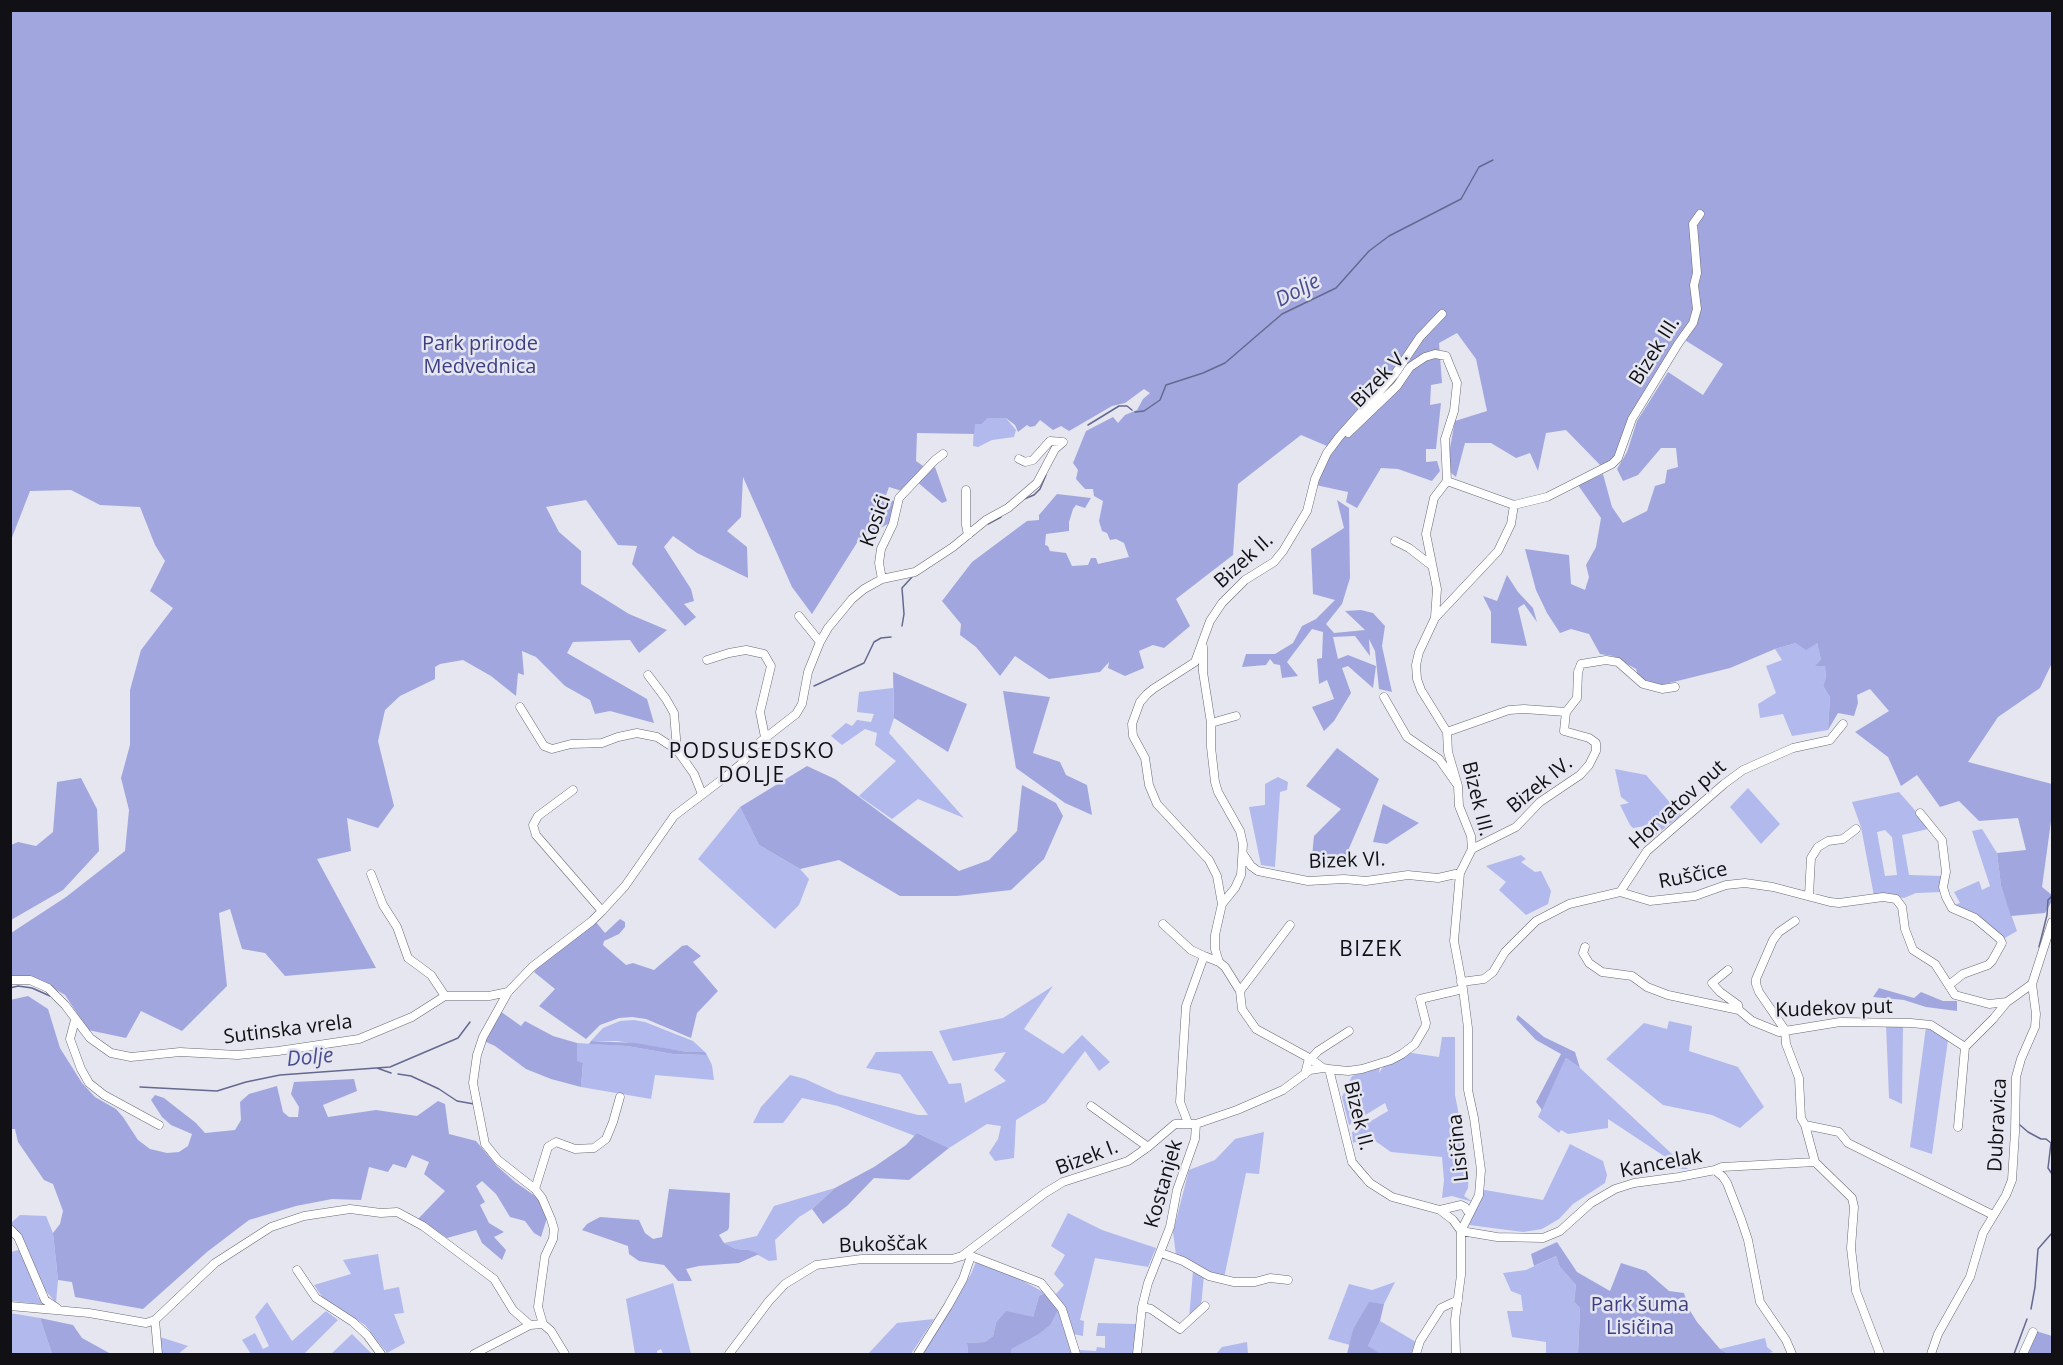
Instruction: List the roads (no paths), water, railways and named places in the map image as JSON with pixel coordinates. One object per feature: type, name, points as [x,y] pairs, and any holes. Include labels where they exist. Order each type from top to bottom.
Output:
[{"type":"street","name":"Bizek III.","points":[[1462,985],[1454,941],[1460,873],[1472,849],[1469,830],[1459,806],[1458,786],[1448,752],[1447,732],[1421,690],[1416,671],[1419,652],[1435,618],[1494,558],[1511,524],[1514,505],[1547,497],[1612,464],[1618,458],[1632,419],[1693,323],[1697,309],[1694,285],[1697,273],[1693,224],[1700,214]]},
{"type":"street","name":"Bizek II.","points":[[1442,314],[1420,337],[1395,375],[1327,453],[1315,478],[1307,511],[1287,546],[1274,562],[1245,580],[1222,603],[1210,621],[1195,662],[1147,694],[1140,702],[1132,724],[1133,736],[1145,758],[1149,785],[1156,804],[1209,860],[1217,876],[1222,904],[1215,935],[1215,949],[1219,962],[1225,967],[1240,991],[1242,1010],[1256,1029],[1326,1068],[1352,1162],[1370,1183],[1387,1194],[1440,1210],[1453,1220],[1461,1231]]},
{"type":"street","name":"Bizek V.","points":[[1339,437],[1344,438],[1364,419],[1397,386],[1410,367],[1425,357],[1435,354],[1446,356],[1457,383],[1455,411],[1445,439],[1447,481]]},
{"type":"street","points":[[565,1354],[551,1331],[543,1324],[538,1307],[545,1256],[553,1239],[554,1228],[542,1198],[535,1189],[498,1160],[485,1144],[473,1083],[477,1054],[483,1037],[508,992],[532,967],[602,911],[625,886],[675,816],[741,764],[755,746],[796,714],[802,704],[808,672],[820,642],[833,621],[852,599],[882,579],[896,578],[915,572],[986,520],[1008,508],[1037,483],[1055,449],[1063,442],[1055,440],[1048,442],[1031,461],[1025,462],[1019,459]]},
{"type":"street","name":"Kosići","points":[[882,579],[879,563],[881,549],[893,524],[900,498],[943,454]]},
{"type":"street","points":[[1435,618],[1437,589],[1426,534],[1434,498],[1447,481],[1514,505]]},
{"type":"street","points":[[966,490],[968,535]]},
{"type":"street","points":[[1395,541],[1409,548],[1432,566]]},
{"type":"street","points":[[799,616],[820,642]]},
{"type":"street","points":[[1203,643],[1203,672],[1211,723],[1215,782],[1218,792],[1240,831],[1244,844],[1238,882],[1222,904]]},
{"type":"street","points":[[707,660],[746,650],[764,654],[771,666],[760,712],[765,738]]},
{"type":"street","points":[[1447,732],[1509,710],[1566,712],[1577,698],[1578,672],[1581,664],[1606,660],[1618,662],[1643,684],[1662,689],[1675,687]]},
{"type":"street","points":[[648,675],[674,713],[677,750]]},
{"type":"street","points":[[1383,697],[1407,737],[1439,759],[1458,786]]},
{"type":"street","points":[[520,707],[544,746],[552,749],[571,744],[602,743],[637,733],[657,737],[677,750],[694,774],[702,795]]},
{"type":"street","name":"Bizek IV.","points":[[1472,849],[1516,827],[1540,802],[1580,775],[1590,765],[1596,751],[1596,743],[1589,738],[1564,731],[1566,712]]},
{"type":"street","points":[[1211,723],[1236,716]]},
{"type":"street","name":"Horvatov put","points":[[1620,892],[1647,851],[1724,784],[1743,770],[1766,758],[1793,747],[1830,740],[1843,724]]},
{"type":"street","points":[[573,790],[538,816],[533,825],[536,835],[602,911]]},
{"type":"street","points":[[1920,813],[1942,840],[1946,872],[1943,887],[1952,908],[1975,918],[2002,943],[1988,965],[1963,974],[1949,985]]},
{"type":"street","points":[[1809,895],[1811,858],[1818,847],[1828,841],[1843,839],[1856,829]]},
{"type":"street","name":"Bizek VI.","points":[[1243,854],[1251,866],[1258,871],[1317,882],[1344,879],[1370,881],[1408,875],[1438,878],[1460,873]]},
{"type":"street","points":[[371,874],[383,905],[398,927],[408,958],[431,975],[445,996],[489,996],[508,992]]},
{"type":"street","name":"Ruščice","points":[[1620,892],[1650,901],[1695,896],[1726,885],[1745,883],[1773,887],[1839,903],[1883,897],[1896,899],[1902,908],[1905,929],[1913,950],[1935,964],[1954,995],[1989,1004],[2007,1002]]},
{"type":"street","points":[[1326,1068],[1348,1071],[1362,1069],[1402,1054],[1415,1044],[1425,1027],[1420,999],[1484,979],[1493,972],[1505,952],[1536,921],[1569,904],[1620,892]]},
{"type":"street","points":[[1795,921],[1779,932],[1773,940],[1755,979],[1759,992],[1785,1030],[1786,1044],[1799,1078],[1801,1118],[1815,1162],[1852,1198],[1854,1207],[1851,1248],[1856,1291],[1880,1354]]},
{"type":"street","name":"Dubravica","points":[[1931,1354],[1938,1334],[1970,1277],[1983,1233],[2008,1189],[2013,1175],[2016,1077],[2035,1027],[2036,1014],[2032,984],[2050,940],[2052,922]]},
{"type":"street","points":[[1163,924],[1191,950],[1219,962]]},
{"type":"street","points":[[1240,991],[1290,925]]},
{"type":"street","name":"Kudekov put","points":[[1586,947],[1583,953],[1589,963],[1602,972],[1632,976],[1647,987],[1668,995],[1739,1010],[1752,1021],[1779,1032],[1840,1022],[1911,1023],[1931,1025],[1965,1047]]},
{"type":"street","points":[[1192,1123],[1180,1102],[1186,1006],[1204,956]]},
{"type":"street","name":"Kudekov put","points":[[1728,970],[1712,983],[1738,1005],[1739,1010]]},
{"type":"street","name":"Sutinska vrela","points":[[10,980],[30,980],[48,988],[101,1048],[123,1057],[142,1058],[188,1052],[238,1055],[359,1039],[412,1017],[445,996]]},
{"type":"street","points":[[1958,1127],[1965,1047],[2007,1002],[2032,984]]},
{"type":"street","name":"Lisičina","points":[[1456,1354],[1455,1320],[1461,1266],[1461,1231],[1479,1195],[1481,1170],[1468,1090],[1468,1028],[1462,985]]},
{"type":"street","points":[[75,1020],[70,1039],[88,1083],[104,1095],[159,1125]]},
{"type":"street","points":[[1305,1074],[1311,1059],[1318,1051],[1349,1031]]},
{"type":"street","name":"Bizek I.","points":[[969,1255],[1001,1225],[1045,1192],[1063,1182],[1128,1161],[1175,1124],[1192,1123],[1237,1110],[1283,1090],[1310,1070],[1326,1068]]},
{"type":"street","points":[[535,1189],[548,1147],[556,1142],[575,1149],[594,1148],[606,1139],[620,1097]]},
{"type":"street","points":[[1091,1106],[1148,1147]]},
{"type":"street","name":"Kostanjek","points":[[1137,1354],[1142,1307],[1148,1284],[1170,1227],[1177,1190],[1195,1139],[1192,1123]]},
{"type":"street","points":[[1804,1125],[1839,1132],[1848,1143],[1993,1215]]},
{"type":"street","points":[[1715,1170],[1722,1167],[1815,1162]]},
{"type":"street","name":"Kancelak","points":[[1461,1231],[1497,1237],[1543,1238],[1560,1231],[1591,1203],[1619,1187],[1715,1170],[1727,1183],[1742,1219],[1760,1302],[1786,1340],[1792,1354]]},
{"type":"street","name":"Bizek II.","points":[[1440,1210],[1461,1205],[1469,1213]]},
{"type":"street","points":[[10,1306],[89,1312],[146,1323],[155,1320],[215,1263],[260,1234],[282,1222],[350,1209],[381,1213],[397,1212],[423,1226],[494,1279],[513,1310],[530,1325]]},
{"type":"street","points":[[10,1229],[22,1245],[45,1300],[58,1309]]},
{"type":"street","name":"Kostanjek","points":[[1161,1253],[1183,1261],[1209,1276],[1234,1282],[1270,1278],[1288,1280]]},
{"type":"street","points":[[918,1354],[963,1279],[969,1255],[1041,1282],[1062,1309],[1076,1354]]},
{"type":"street","name":"Bukoščak","points":[[729,1354],[785,1284],[816,1265],[862,1259],[952,1259],[969,1255]]},
{"type":"street","points":[[297,1270],[316,1299],[353,1322],[367,1335],[381,1354]]},
{"type":"street","points":[[1416,1354],[1420,1341],[1441,1308],[1458,1300]]},
{"type":"street","points":[[1142,1307],[1151,1308],[1180,1329],[1205,1306]]},
{"type":"street","points":[[155,1320],[158,1354]]},
{"type":"street","points":[[474,1354],[530,1325],[543,1324]]},
{"type":"street","points":[[2023,1354],[2033,1332]]},
{"type":"waterway","name":"Dolje","points":[[1135,412],[1144,411],[1160,400],[1166,385],[1225,363],[1282,314],[1336,288],[1369,251],[1389,236],[1461,199],[1479,167],[1493,160]]},
{"type":"waterway","name":"Dolje","points":[[1088,425],[1119,406],[1127,406],[1132,410]]},
{"type":"waterway","name":"Dolje","points":[[1024,499],[1034,495],[1040,489],[1046,475]]},
{"type":"waterway","name":"Dolje","points":[[988,524],[1001,517]]},
{"type":"waterway","name":"Dolje","points":[[902,626],[904,614],[902,588],[912,577]]},
{"type":"waterway","name":"Dolje","points":[[814,686],[864,663],[874,642],[881,638],[891,637]]},
{"type":"waterway","name":"Dubravica","points":[[2039,947],[2047,915],[2048,900],[2052,896]]},
{"type":"waterway","name":"Dolje","points":[[544,953],[552,947]]},
{"type":"waterway","name":"Dolje","points":[[10,988],[18,986],[32,988],[50,996]]},
{"type":"waterway","name":"Dolje","points":[[140,1087],[217,1091],[280,1075],[390,1067],[458,1038],[470,1022]]},
{"type":"waterway","name":"Dolje","points":[[377,1068],[391,1073]]},
{"type":"waterway","points":[[398,1074],[411,1076],[439,1089],[457,1101],[474,1104]]},
{"type":"waterway","name":"Dubravica","points":[[2020,1125],[2028,1132],[2051,1143],[2048,1168],[2052,1174]]},
{"type":"waterway","name":"Dubravica","points":[[2031,1309],[2038,1249],[2052,1233]]},
{"type":"waterway","name":"Dubravica","points":[[2014,1354],[2027,1319]]},
{"type":"district","name":"PODSUSEDSKO DOLJE","points":[[752,764]]},
{"type":"district","name":"BIZEK","points":[[1371,950]]},
{"type":"park label","name":"Park prirode Medvednica","points":[[480,356]]},
{"type":"park label","name":"Park šuma Lisičina","points":[[1640,1316]]}]
